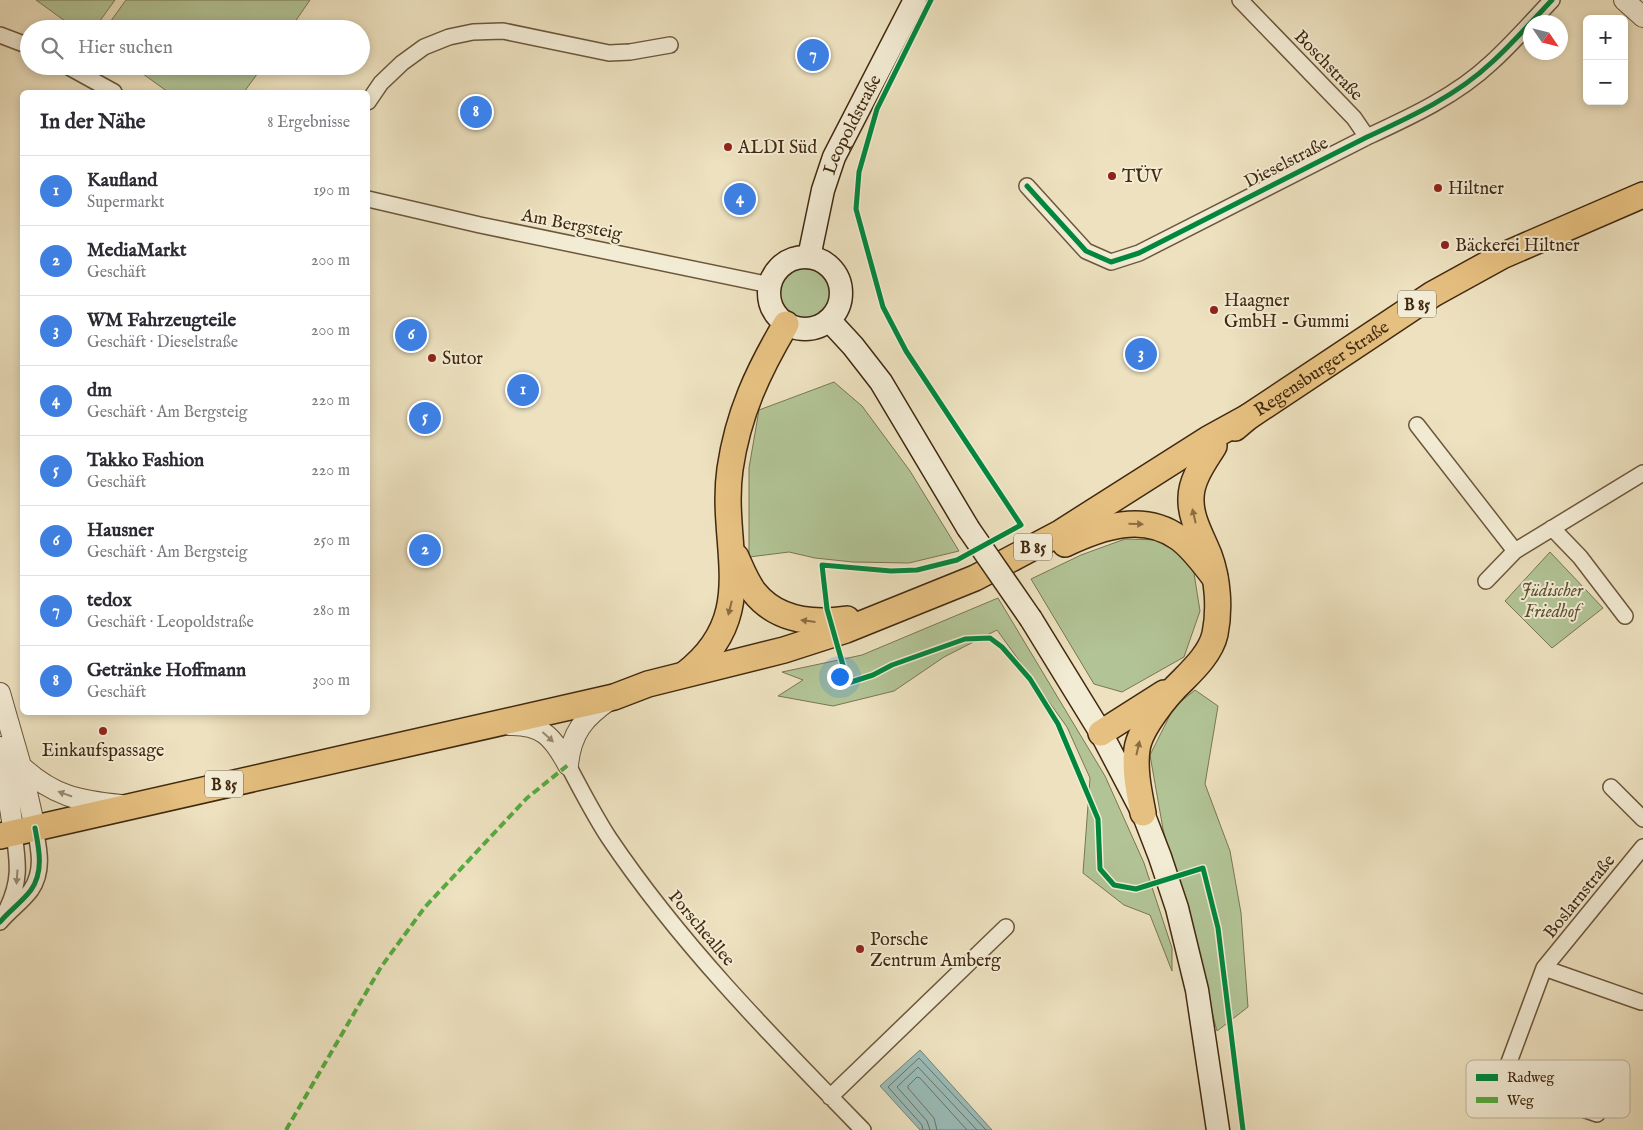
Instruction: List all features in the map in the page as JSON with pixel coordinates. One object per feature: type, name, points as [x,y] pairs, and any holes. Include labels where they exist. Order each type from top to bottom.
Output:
[{"type":"main road","name":"Leopoldstraße","points":[[809,257],[823,190],[834,157],[915,0]]},
{"type":"main road","name":"Regensburger Straße","points":[[1041,555],[1128,502],[1214,446],[1248,417],[1441,289],[1502,256],[1643,195]]},
{"type":"main road","points":[[800,257],[809,257],[823,262],[832,270],[838,280],[841,292],[839,304],[829,320],[814,328],[803,329],[786,324],[774,312],[770,301],[770,285],[779,268],[789,261],[800,257]]},
{"type":"main road","points":[[829,320],[853,346],[881,382],[968,528],[1031,619],[1101,733],[1143,813],[1177,908],[1198,990],[1218,1130]]},
{"type":"main road","points":[[684,675],[706,655],[722,632],[728,615],[734,577],[728,506],[730,469],[747,401],[756,377],[786,324]]},
{"type":"main road","name":"B 85","points":[[618,696],[648,684],[784,650],[846,630],[975,578],[1060,533],[1208,439],[1248,417]]},
{"type":"main road","points":[[1143,813],[1137,780],[1137,747],[1145,729],[1177,685],[1194,669],[1214,637],[1217,617],[1215,578],[1193,517],[1191,497],[1195,480],[1214,446]]},
{"type":"main road","points":[[1041,555],[1104,528],[1127,524],[1148,524],[1167,530],[1180,539],[1193,551],[1215,578]]},
{"type":"main road","points":[[730,543],[754,592],[772,609],[802,621],[821,622],[838,620],[907,606]]},
{"type":"main road","name":"B 85","points":[[16,832],[618,696],[653,692],[785,660],[892,625],[985,584],[1041,555]]},
{"type":"main road","points":[[1101,733],[1177,685]]},
{"type":"street","name":"Boschstraße","points":[[1240,0],[1354,118],[1367,137]]},
{"type":"street","name":"Dieselstraße","points":[[1027,186],[1086,251],[1111,262],[1139,253],[1402,121],[1458,89],[1490,64],[1552,0]]},
{"type":"street","points":[[1624,0],[1643,17]]},
{"type":"street","points":[[370,99],[381,83],[402,63],[424,47],[449,37],[473,32],[503,31],[609,53],[630,52],[670,45]]},
{"type":"street","points":[[0,35],[20,43]]},
{"type":"street","points":[[83,75],[110,90]]},
{"type":"street","name":"Am Bergsteig","points":[[370,200],[770,285]]},
{"type":"street","points":[[1417,425],[1514,551]]},
{"type":"street","points":[[1486,581],[1514,551],[1643,473]]},
{"type":"street","points":[[1552,528],[1580,557],[1625,616]]},
{"type":"street","points":[[0,693],[21,766],[16,832],[18,870],[16,886],[1,920]]},
{"type":"street","points":[[568,765],[570,749],[575,735],[583,722],[596,709],[618,696]]},
{"type":"street","points":[[486,726],[528,725],[539,729],[549,736],[560,749],[568,765]]},
{"type":"street","points":[[0,753],[16,832],[40,862],[36,879],[30,890],[1,920]]},
{"type":"street","name":"Porscheallee","points":[[568,765],[609,838],[662,910],[754,1017],[863,1130]]},
{"type":"street","points":[[21,766],[36,780],[52,790],[70,796],[130,806]]},
{"type":"street","points":[[1611,787],[1643,819]]},
{"type":"street","name":"Boslarnstraße","points":[[1510,1060],[1544,968],[1643,847]]},
{"type":"street","points":[[830,1097],[1006,927]]},
{"type":"street","points":[[1544,968],[1641,1002]]},
{"type":"green space","points":[[36,0],[115,0],[101,20],[64,20]]},
{"type":"green space","points":[[126,0],[310,0],[296,20],[112,20]]},
{"type":"green space","points":[[144,75],[256,75],[245,90],[165,90]]},
{"type":"green space","points":[[805,268],[815,270],[824,276],[830,285],[832,295],[830,305],[824,314],[815,320],[805,322],[795,320],[786,314],[780,305],[778,295],[780,285],[786,276],[795,270]]},
{"type":"green space","points":[[834,382],[862,406],[910,471],[959,551],[909,563],[853,562],[815,558],[789,552],[749,557],[749,468],[759,410]]},
{"type":"green space","points":[[1125,539],[1163,540],[1193,567],[1200,611],[1184,657],[1122,692],[1094,684],[1031,579],[1081,555]]},
{"type":"green space","name":"Jüdischer Friedhof","points":[[1550,552],[1603,608],[1552,648],[1505,601]]},
{"type":"green space","points":[[998,598],[1105,776],[1144,863],[1172,948],[1172,971],[1150,915],[1124,905],[1083,873],[1090,778],[1067,727],[997,630],[944,657],[894,691],[833,706],[778,696],[803,680],[782,672],[862,655]]},
{"type":"green space","points":[[1195,690],[1218,706],[1205,784],[1230,851],[1241,913],[1248,1007],[1217,1031],[1163,829],[1150,755],[1174,707]]},
{"type":"water","points":[[920,1050],[992,1130],[920,1130],[880,1086]]},
{"type":"marked path","points":[[286,1130],[381,967],[425,907],[527,798],[568,765]]},
{"type":"cycle path","points":[[931,0],[877,109],[859,172],[856,209],[883,307],[906,351],[1021,525],[957,560],[917,570],[891,571],[822,565],[827,609],[848,683],[965,639],[990,638],[1002,647],[1030,679],[1058,724],[1098,819],[1100,869],[1114,885],[1136,889],[1203,868],[1218,928],[1243,1130]]},
{"type":"cycle path","points":[[1027,186],[1086,251],[1111,262],[1139,253],[1448,96],[1491,63],[1552,0]]},
{"type":"cycle path","points":[[0,922],[31,890],[38,875],[38,844],[35,828]]},
{"type":"place","name":"tedox","points":[[813,55]]},
{"type":"place","name":"Getränke Hoffmann","points":[[476,112]]},
{"type":"place","name":"ALDI Süd","points":[[728,147]]},
{"type":"place","name":"TÜV","points":[[1112,176]]},
{"type":"place","name":"Hiltner","points":[[1438,188]]},
{"type":"place","name":"dm","points":[[740,199]]},
{"type":"place","name":"Bäckerei Hiltner","points":[[1445,245]]},
{"type":"place","name":"Haagner GmbH - Gummi","points":[[1214,310]]},
{"type":"place","name":"Hausner","points":[[411,335]]},
{"type":"place","name":"WM Fahrzeugteile","points":[[1141,354]]},
{"type":"place","name":"Sutor","points":[[432,358]]},
{"type":"place","name":"Kaufland","points":[[523,390]]},
{"type":"place","name":"Takko Fashion","points":[[425,418]]},
{"type":"place","name":"MediaMarkt","points":[[425,550]]},
{"type":"place","name":"Einkaufspassage","points":[[103,731]]},
{"type":"place","name":"Porsche Zentrum Amberg","points":[[860,949]]}]
